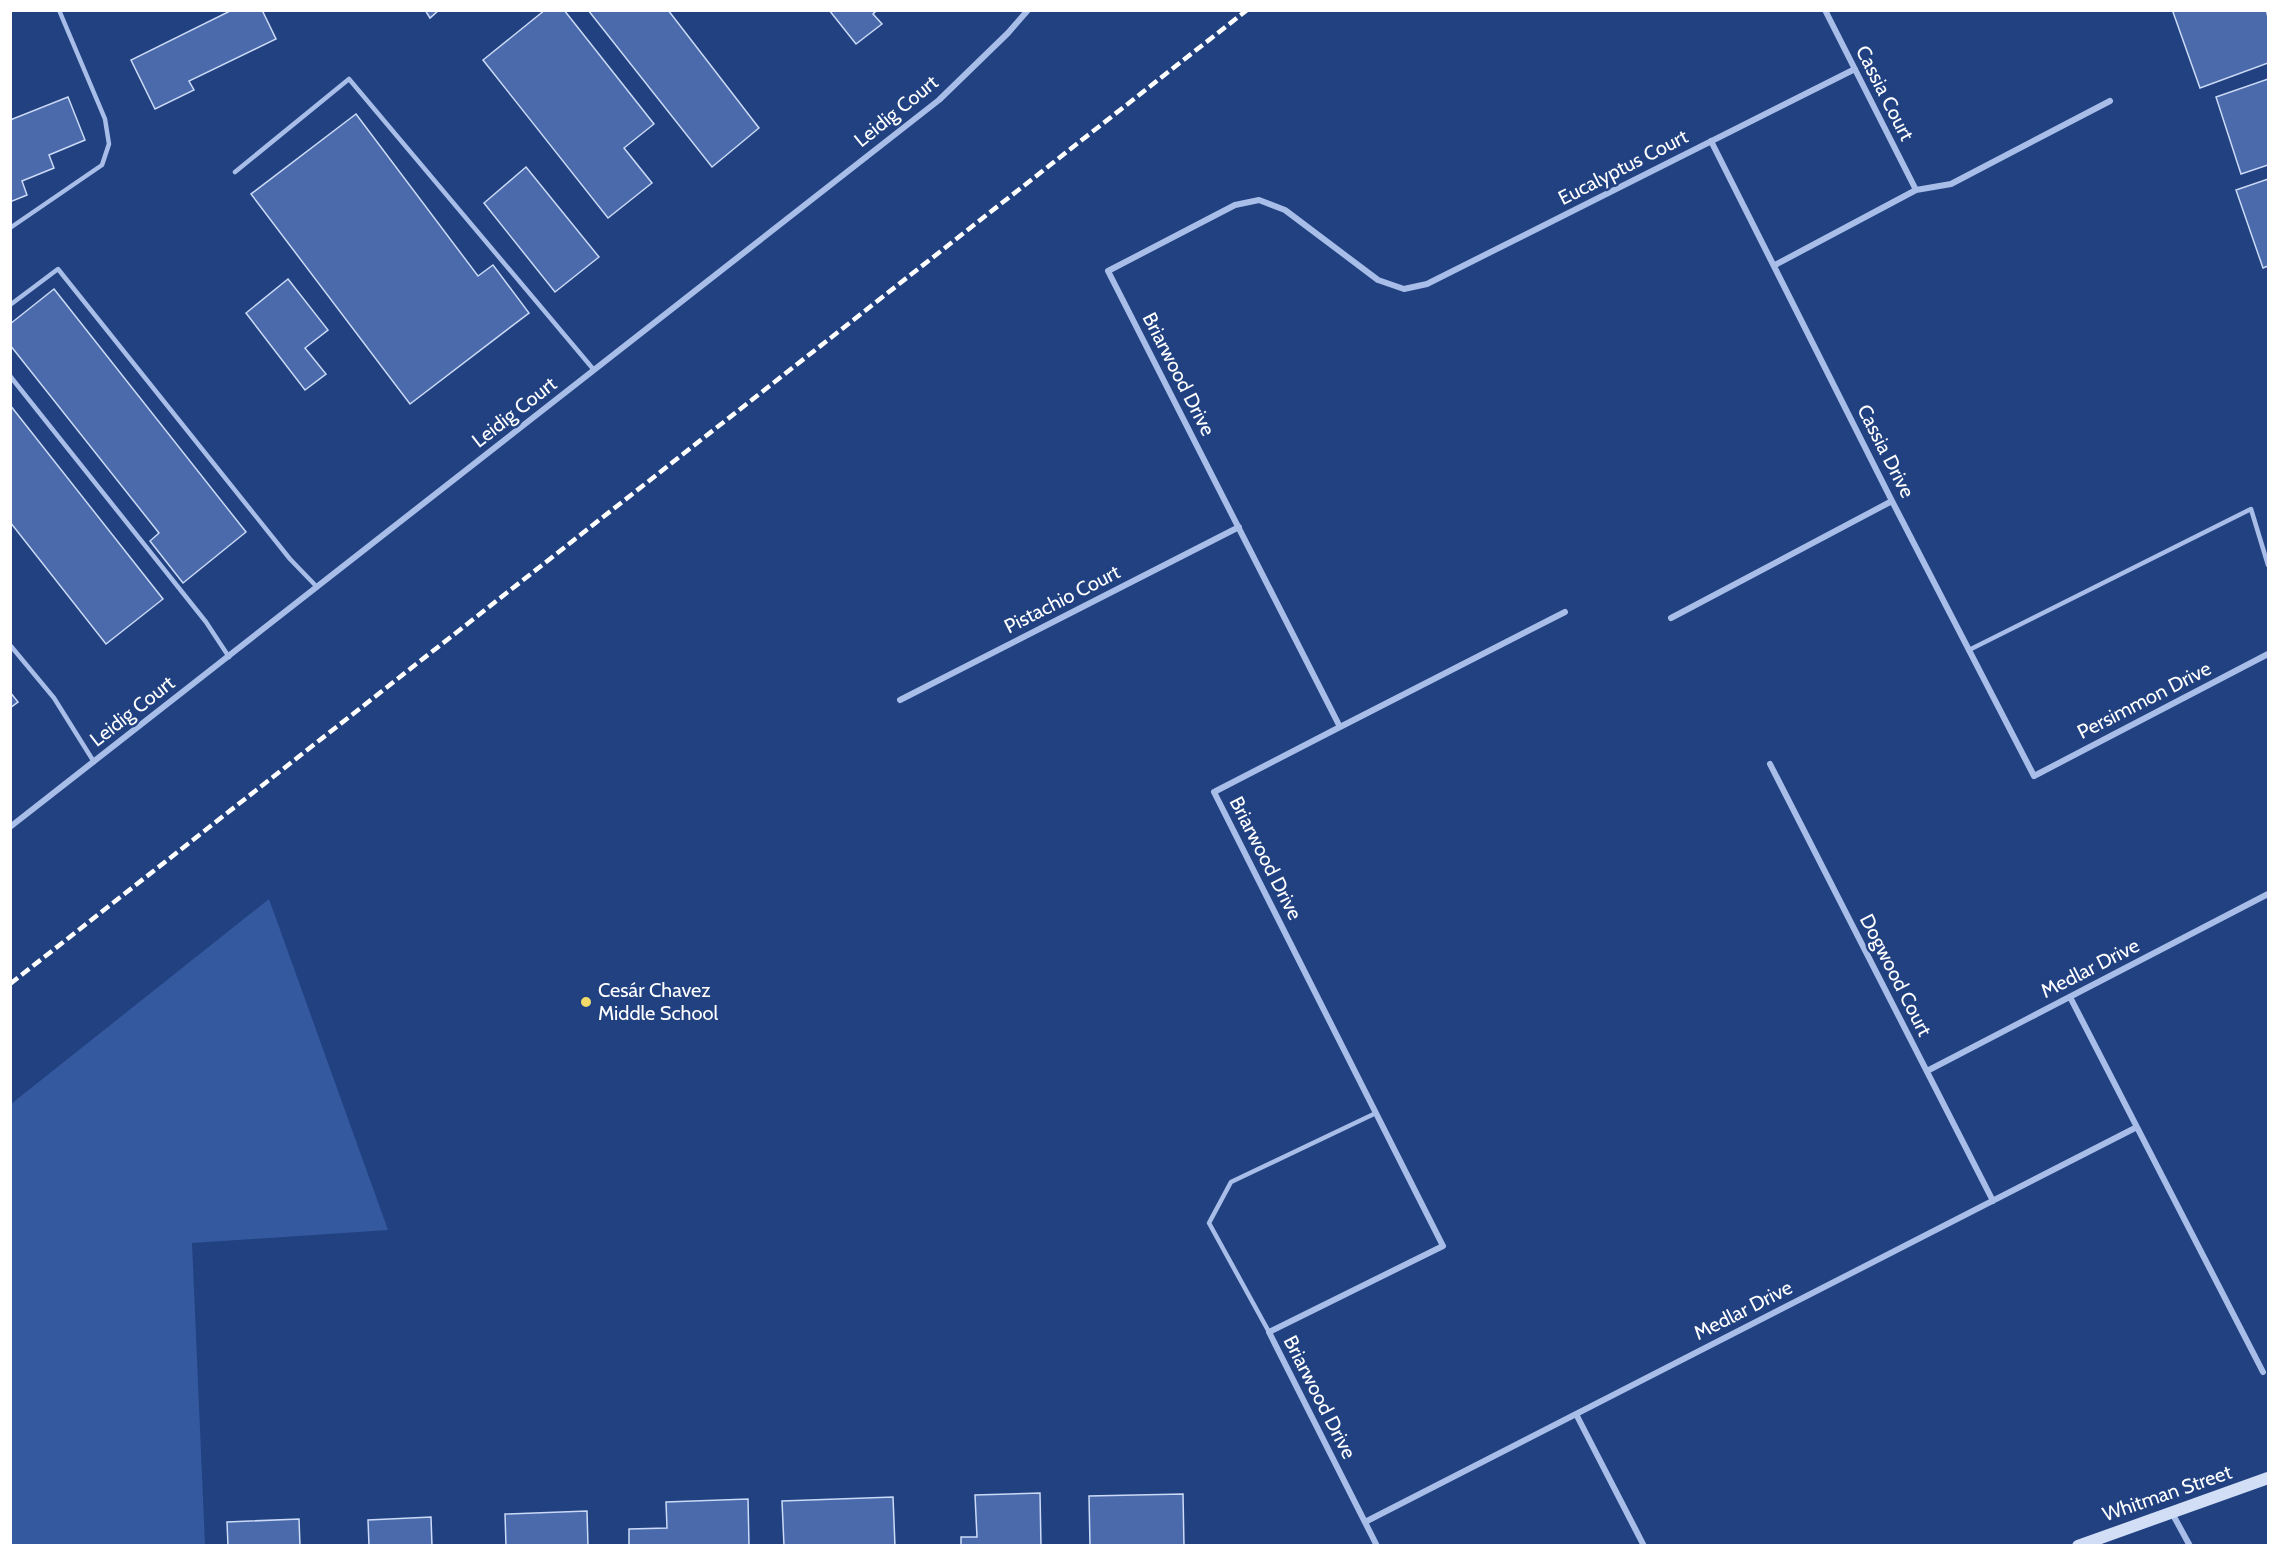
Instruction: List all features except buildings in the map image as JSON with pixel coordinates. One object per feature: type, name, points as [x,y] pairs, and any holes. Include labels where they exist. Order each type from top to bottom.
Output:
[{"type":"street","name":"Leidig Court","points":[[10,827],[939,99],[1008,33],[1028,10]]},
{"type":"street","name":"Cassia Court","points":[[1825,10],[1916,190]]},
{"type":"street","name":"Eucalyptus Court","points":[[1404,289],[1427,284],[1855,69]]},
{"type":"street","points":[[1774,265],[1916,190],[1951,184],[2110,101]]},
{"type":"street","name":"Cassia Drive","points":[[1711,141],[1892,501],[2034,776]]},
{"type":"street","name":"Briarwood Drive","points":[[1377,1545],[1269,1332],[1443,1246],[1214,792],[1340,727],[1108,271],[1235,205],[1259,200],[1285,210],[1378,280],[1404,289]]},
{"type":"street","points":[[1671,618],[1892,501]]},
{"type":"street","name":"Pistachio Court","points":[[900,700],[1239,527]]},
{"type":"street","points":[[1340,727],[1564,612]]},
{"type":"street","name":"Persimmon Drive","points":[[2034,776],[2268,654]]},
{"type":"street","name":"Dogwood Court","points":[[1770,764],[1993,1201]]},
{"type":"street","name":"Medlar Drive","points":[[1927,1071],[2268,894]]},
{"type":"street","points":[[2070,997],[2263,1372]]},
{"type":"street","name":"Medlar Drive","points":[[1365,1522],[2137,1127]]},
{"type":"street","points":[[1576,1414],[1644,1545]]},
{"type":"street","name":"Whitman Street","points":[[2078,1545],[2268,1478]]},
{"type":"street","points":[[2172,1512],[2190,1545]]},
{"type":"lane","points":[[10,228],[102,165],[109,144],[105,119],[59,10]]},
{"type":"lane","points":[[235,172],[349,79],[594,370]]},
{"type":"lane","points":[[10,305],[58,269],[290,559],[317,587]]},
{"type":"lane","points":[[10,376],[206,622],[229,657]]},
{"type":"lane","points":[[1969,650],[2251,509],[2268,565]]},
{"type":"lane","points":[[10,645],[54,698],[94,762]]},
{"type":"lane","points":[[1269,1332],[1209,1223],[1231,1182],[1376,1113]]},
{"type":"shaded area","points":[[269,899],[388,1230],[192,1243],[205,1545],[11,1545],[11,1104]]},
{"type":"railway","points":[[10,984],[1247,10]]},
{"type":"place","name":"Cesár Chavez Middle School","points":[[586,1002]]}]
